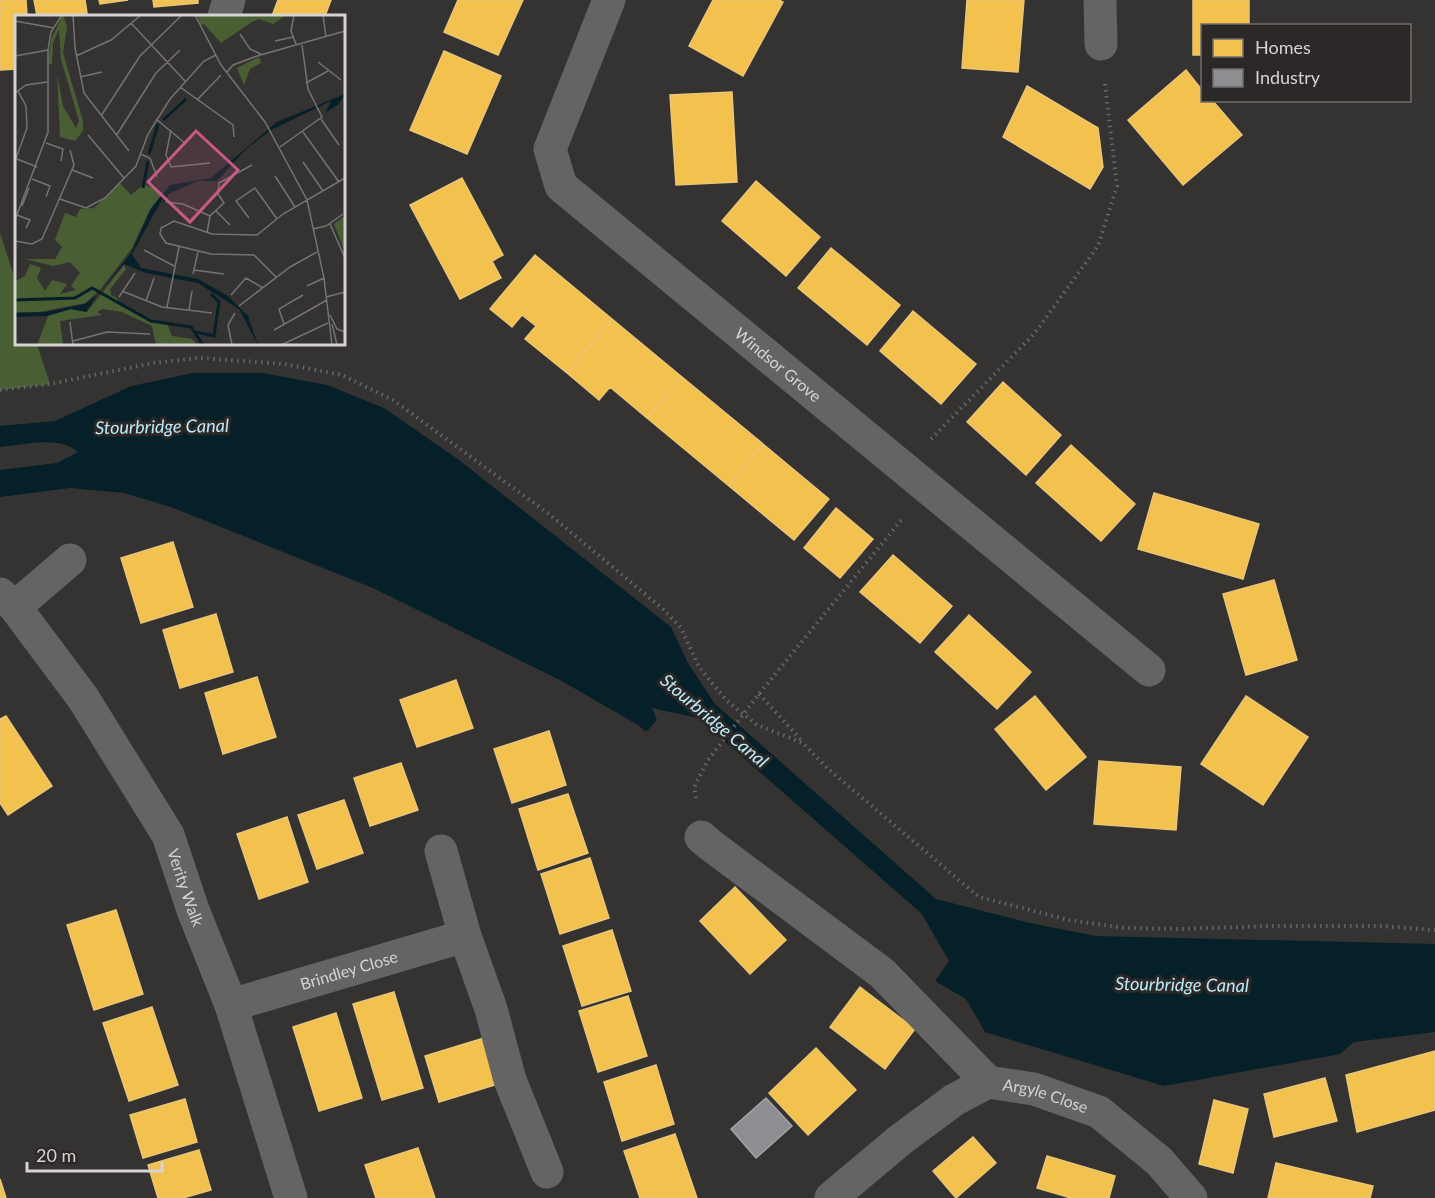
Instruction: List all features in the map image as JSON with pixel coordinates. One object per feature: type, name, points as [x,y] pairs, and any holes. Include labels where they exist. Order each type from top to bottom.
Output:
[{"type":"street","points":[[224,15],[229,0]]},
{"type":"street","name":"Windsor Grove","points":[[609,0],[549,149],[561,186],[1149,670]]},
{"type":"street","points":[[1100,0],[1101,44]]},
{"type":"street","name":"Verity Walk","points":[[70,560],[8,600],[83,698],[168,835],[193,910],[231,1005],[291,1198]]},
{"type":"street","points":[[701,837],[882,973],[988,1082]]},
{"type":"street","points":[[441,851],[465,936],[491,1009],[510,1080],[547,1172]]},
{"type":"street","name":"Brindley Close","points":[[231,1005],[465,936]]},
{"type":"street","name":"Argyle Close","points":[[831,1198],[900,1140],[945,1107],[988,1082],[1034,1089],[1099,1112],[1160,1161],[1191,1198]]},
{"type":"path","points":[[708,760],[759,694],[915,477],[1034,334],[1098,246],[1117,186],[1101,44]]},
{"type":"path","points":[[0,390],[50,384],[153,363],[200,358],[284,364],[342,375],[393,400],[549,514],[663,609],[681,628],[699,667],[726,700],[757,725],[803,743]]},
{"type":"path","points":[[759,694],[827,768],[979,897],[1069,920],[1125,928],[1380,926],[1435,930]]},
{"type":"green space","points":[[0,233],[15,279],[15,345],[37,345],[50,384],[0,390]]},
{"type":"water","name":"Stourbridge Canal","points":[[193,373],[263,373],[327,385],[384,408],[459,460],[671,627],[688,663],[715,704],[936,899],[1030,923],[1096,936],[1435,944],[1435,1032],[1354,1042],[1340,1054],[1164,1086],[985,1032],[966,999],[935,981],[949,961],[922,914],[698,718],[652,708],[657,720],[646,732],[638,725],[560,680],[373,588],[171,507],[124,493],[70,488],[0,497],[0,470],[57,463],[78,452],[70,447],[51,442],[0,447],[0,426],[55,421],[131,386]]},
{"type":"building: Homes","points":[[0,0],[26,0],[27,15],[15,15],[15,69],[0,70]]},
{"type":"building: Homes","points":[[34,0],[85,0],[87,13],[37,15]]},
{"type":"building: Homes","points":[[99,0],[128,0],[100,4]]},
{"type":"building: Homes","points":[[153,0],[198,0],[198,3],[154,7]]},
{"type":"building: Homes","points":[[278,0],[331,0],[325,15],[272,15]]},
{"type":"building: Homes","points":[[458,0],[523,0],[498,55],[444,32]]},
{"type":"building: Homes","points":[[713,0],[779,0],[783,2],[743,76],[689,46]]},
{"type":"building: Homes","points":[[967,0],[1024,0],[1018,72],[962,68]]},
{"type":"building: Homes","points":[[1193,0],[1249,0],[1249,24],[1201,24],[1201,55],[1193,55]]},
{"type":"building: Homes","points":[[444,51],[501,76],[467,154],[410,130]]},
{"type":"building: Homes","points":[[1186,70],[1201,89],[1201,102],[1214,102],[1242,135],[1183,185],[1128,120]]},
{"type":"building: Homes","points":[[1027,86],[1098,128],[1103,167],[1090,189],[1003,137]]},
{"type":"building: Homes","points":[[732,92],[737,182],[676,185],[670,95]]},
{"type":"building: Homes","points":[[462,178],[503,255],[492,261],[501,278],[460,299],[410,205]]},
{"type":"building: Homes","points":[[756,181],[820,237],[786,276],[722,221]]},
{"type":"building: Homes","points":[[831,248],[900,305],[867,345],[798,288]]},
{"type":"building: Homes","points":[[535,255],[612,319],[567,373],[525,339],[536,326],[522,315],[512,327],[490,309]]},
{"type":"building: Homes","points":[[913,311],[976,364],[941,404],[880,351]]},
{"type":"building: Homes","points":[[612,319],[682,377],[647,418],[610,387],[599,400],[567,373]]},
{"type":"building: Homes","points":[[682,377],[763,444],[729,486],[647,418]]},
{"type":"building: Homes","points":[[1003,382],[1061,435],[1026,475],[967,422]]},
{"type":"building: Homes","points":[[763,444],[829,499],[794,540],[729,486]]},
{"type":"building: Homes","points":[[1071,445],[1135,504],[1101,541],[1036,483]]},
{"type":"building: Homes","points":[[1154,493],[1259,524],[1243,579],[1138,549]]},
{"type":"building: Homes","points":[[836,508],[873,539],[840,578],[804,548]]},
{"type":"building: Homes","points":[[173,542],[193,607],[141,623],[121,558]]},
{"type":"building: Homes","points":[[893,555],[952,606],[920,643],[860,592]]},
{"type":"building: Homes","points":[[1274,580],[1297,660],[1246,675],[1223,594]]},
{"type":"building: Homes","points":[[216,614],[233,672],[180,688],[163,630]]},
{"type":"building: Homes","points":[[969,615],[1031,672],[997,709],[935,652]]},
{"type":"building: Homes","points":[[257,677],[276,737],[223,754],[205,693]]},
{"type":"building: Homes","points":[[456,680],[473,728],[417,747],[400,700]]},
{"type":"building: Homes","points":[[1035,696],[1086,757],[1046,790],[995,729]]},
{"type":"building: Homes","points":[[1246,696],[1308,737],[1263,805],[1201,764]]},
{"type":"building: Homes","points":[[6,716],[52,786],[8,815],[0,803],[0,719]]},
{"type":"building: Homes","points":[[549,731],[566,785],[512,803],[494,749]]},
{"type":"building: Homes","points":[[1099,761],[1181,767],[1176,830],[1094,824]]},
{"type":"building: Homes","points":[[401,763],[418,810],[370,826],[354,778]]},
{"type":"building: Homes","points":[[568,794],[588,853],[538,870],[519,809]]},
{"type":"building: Homes","points":[[344,800],[363,853],[317,869],[298,815]]},
{"type":"building: Homes","points":[[287,817],[308,882],[259,899],[237,834]]},
{"type":"building: Homes","points":[[590,858],[609,918],[560,934],[541,874]]},
{"type":"building: Homes","points":[[735,887],[786,940],[750,974],[700,921]]},
{"type":"building: Homes","points":[[116,910],[143,994],[94,1010],[67,925]]},
{"type":"building: Homes","points":[[612,930],[631,991],[582,1006],[563,946]]},
{"type":"building: Homes","points":[[860,987],[915,1029],[885,1069],[830,1027]]},
{"type":"building: Homes","points":[[394,992],[423,1088],[382,1100],[353,1004]]},
{"type":"building: Homes","points":[[628,996],[647,1056],[598,1072],[579,1011]]},
{"type":"building: Homes","points":[[152,1007],[178,1085],[129,1101],[103,1023]]},
{"type":"building: Homes","points":[[336,1013],[362,1098],[319,1111],[293,1027]]},
{"type":"building: Homes","points":[[484,1038],[498,1084],[439,1102],[425,1056]]},
{"type":"building: Homes","points":[[816,1048],[856,1090],[808,1135],[769,1093]]},
{"type":"building: Homes","points":[[1435,1051],[1435,1110],[1357,1132],[1346,1075]]},
{"type":"building: Homes","points":[[656,1065],[674,1124],[622,1141],[604,1082]]},
{"type":"building: Homes","points":[[1325,1078],[1337,1121],[1274,1137],[1264,1094]]},
{"type":"building: Homes","points":[[185,1099],[197,1142],[143,1158],[130,1115]]},
{"type":"building: Homes","points":[[1214,1100],[1248,1109],[1233,1173],[1199,1164]]},
{"type":"building: Homes","points":[[675,1134],[697,1198],[640,1198],[624,1151]]},
{"type":"building: Homes","points":[[973,1137],[996,1163],[956,1198],[933,1171]]},
{"type":"building: Homes","points":[[418,1148],[435,1198],[376,1198],[365,1165]]},
{"type":"building: Homes","points":[[199,1150],[211,1190],[183,1198],[158,1198],[148,1165]]},
{"type":"building: Homes","points":[[1047,1156],[1115,1176],[1109,1198],[1071,1198],[1037,1188]]},
{"type":"building: Homes","points":[[1276,1163],[1373,1186],[1370,1198],[1268,1198]]},
{"type":"building: Homes","points":[[0,1179],[6,1198],[0,1198]]},
{"type":"building: Industry","points":[[766,1098],[792,1126],[756,1158],[731,1129]]}]
